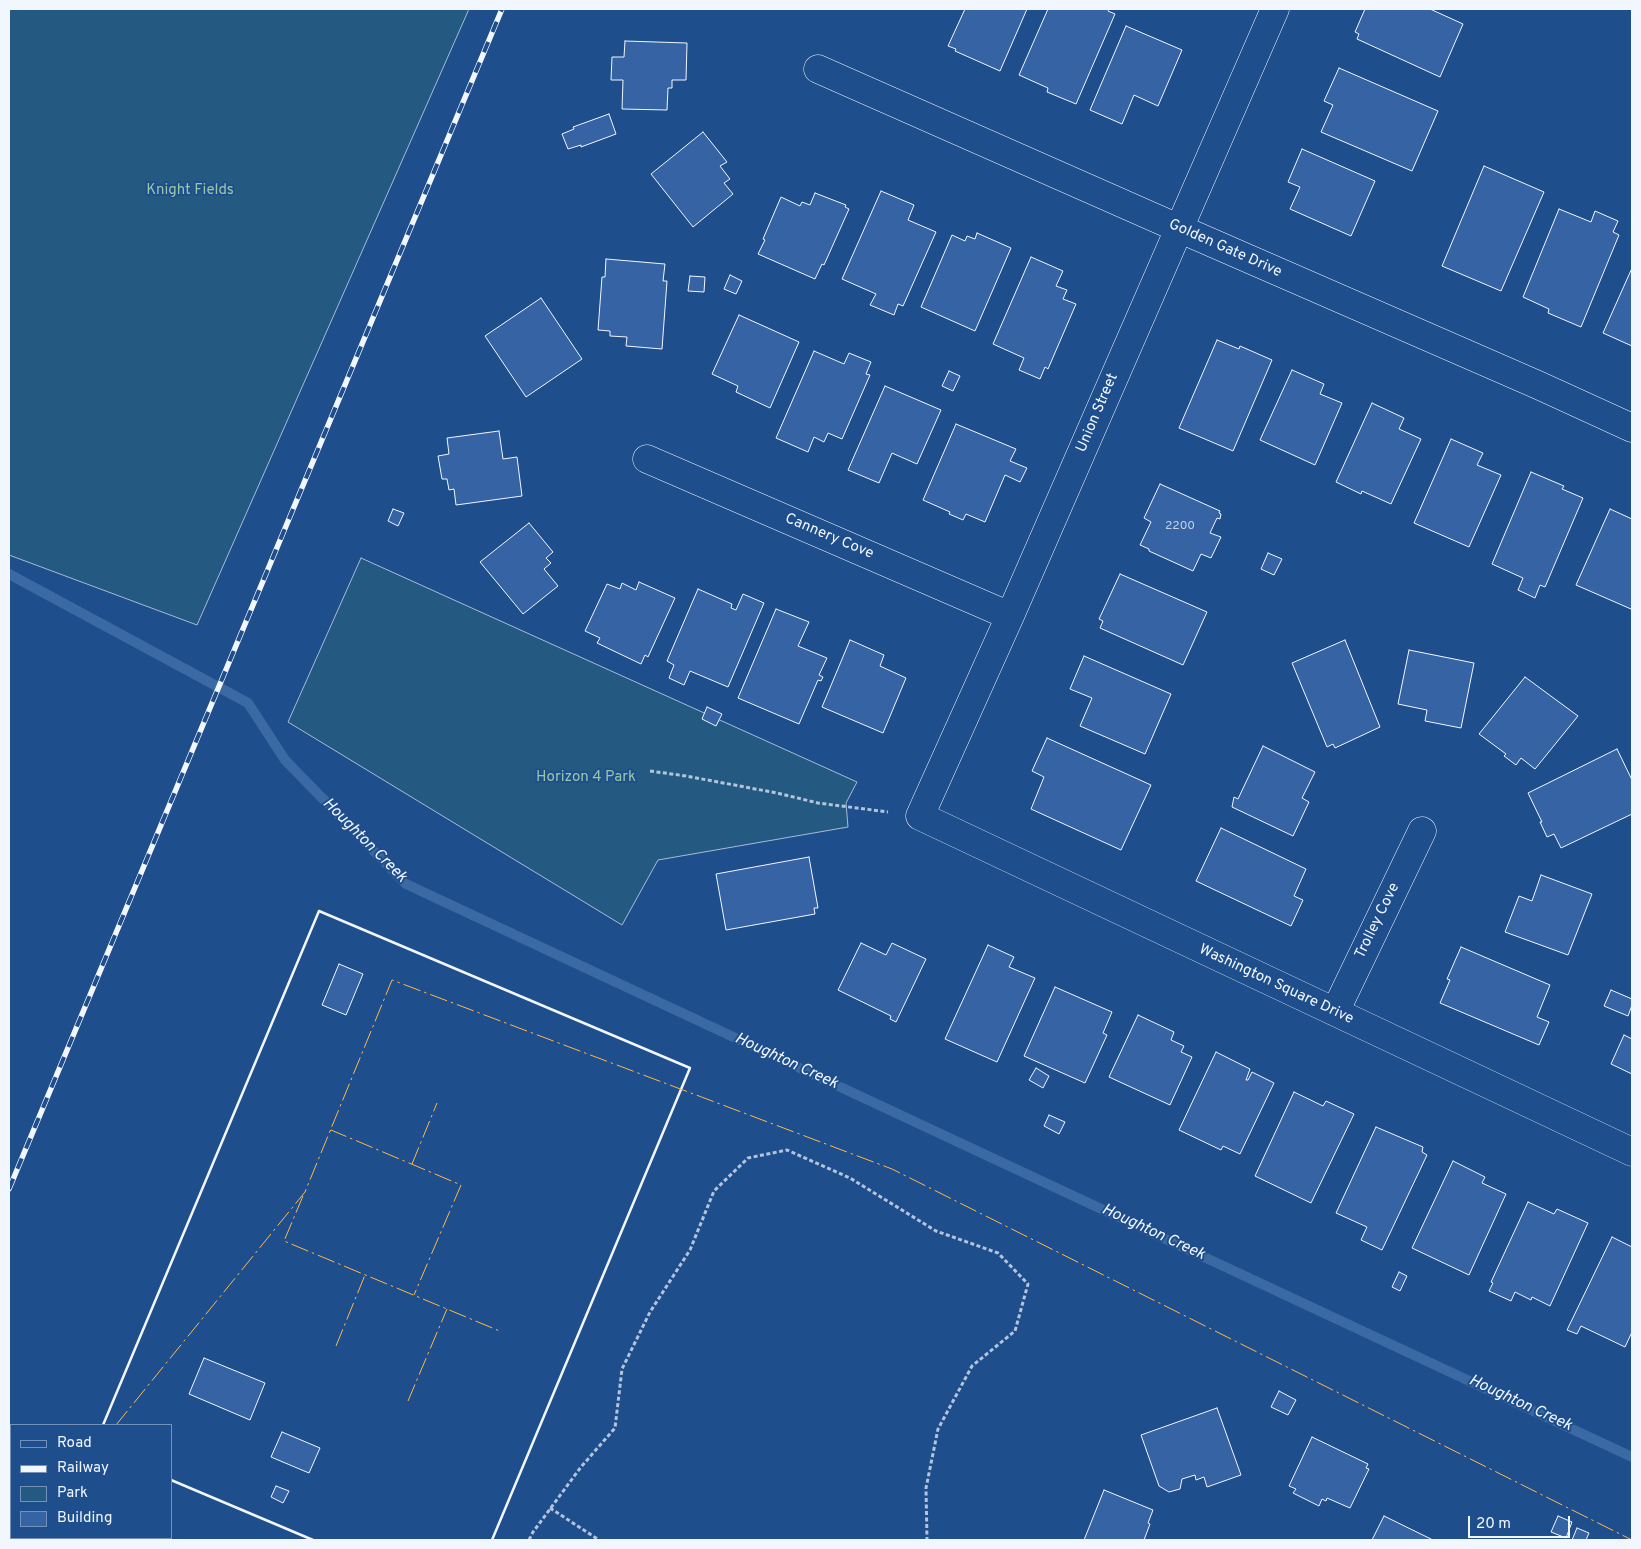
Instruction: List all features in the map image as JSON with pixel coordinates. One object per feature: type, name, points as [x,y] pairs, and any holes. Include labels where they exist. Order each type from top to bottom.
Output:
[{"type":"street","name":"Union Street","points":[[920,816],[1010,616],[1275,9]]},
{"type":"street","name":"Golden Gate Drive","points":[[818,69],[1632,428]]},
{"type":"street","name":"Cannery Cove","points":[[647,458],[1010,616]]},
{"type":"street","name":"Washington Square Drive","points":[[920,816],[1632,1152]]},
{"type":"street","name":"Trolley Cove","points":[[1334,1012],[1422,830]]},
{"type":"path","points":[[650,771],[777,793],[818,803],[920,816]]},
{"type":"path","points":[[529,1540],[550,1508],[615,1428],[622,1369],[650,1312],[690,1250],[714,1190],[748,1158],[787,1150],[850,1178],[936,1231],[998,1253],[1028,1284],[1015,1331],[972,1366],[938,1429],[926,1488],[927,1540]]},
{"type":"path","points":[[550,1508],[599,1540]]},
{"type":"green space","name":"Knight Fields","points":[[9,9],[469,9],[197,625],[9,555]]},
{"type":"green space","name":"Horizon 4 Park","points":[[361,558],[857,782],[846,803],[848,827],[658,860],[622,925],[288,722]]},
{"type":"building","points":[[965,9],[1027,9],[1000,71],[948,46]]},
{"type":"building","points":[[1048,9],[1109,9],[1108,11],[1115,14],[1076,104],[1047,92],[1048,88],[1019,75]]},
{"type":"building","points":[[1365,9],[1430,9],[1463,24],[1440,77],[1357,39],[1359,34],[1355,32]]},
{"type":"building","points":[[1126,26],[1182,50],[1158,106],[1134,95],[1122,124],[1090,110]]},
{"type":"building","points":[[625,41],[687,43],[686,80],[672,80],[672,88],[668,88],[667,110],[622,109],[623,80],[611,80],[612,57],[624,57]]},
{"type":"building","points":[[1339,68],[1438,111],[1412,171],[1321,132],[1333,105],[1324,101]]},
{"type":"building","points":[[609,114],[616,134],[581,147],[581,145],[568,149],[562,134],[574,129],[573,127]]},
{"type":"building","points":[[703,132],[727,162],[720,166],[730,179],[724,183],[733,194],[693,227],[651,174]]},
{"type":"building","points":[[1302,149],[1375,181],[1351,236],[1290,209],[1300,187],[1288,182]]},
{"type":"building","points":[[1484,166],[1544,192],[1501,291],[1442,266]]},
{"type":"building","points":[[881,191],[914,205],[908,220],[936,232],[903,306],[898,304],[894,315],[870,305],[876,294],[842,279]]},
{"type":"building","points":[[815,193],[846,205],[845,207],[849,209],[824,265],[822,264],[815,279],[758,254],[781,197],[800,206],[802,202],[810,205]]},
{"type":"building","points":[[1559,209],[1591,222],[1595,211],[1618,221],[1613,232],[1619,235],[1581,327],[1548,313],[1549,309],[1523,297]]},
{"type":"building","points":[[977,233],[1011,248],[975,331],[921,307],[952,235],[965,241],[967,236],[975,239]]},
{"type":"building","points":[[1031,257],[1063,271],[1056,286],[1067,290],[1063,299],[1076,304],[1048,369],[1045,367],[1040,379],[1019,370],[1024,358],[993,344]]},
{"type":"building","points":[[606,259],[665,264],[663,281],[667,281],[662,349],[626,346],[627,337],[610,336],[610,331],[598,330],[602,277],[605,277]]},
{"type":"building","points":[[1632,268],[1632,346],[1603,333]]},
{"type":"building","points":[[730,275],[742,281],[736,294],[724,289]]},
{"type":"building","points":[[690,276],[705,277],[704,292],[688,291]]},
{"type":"building","points":[[541,298],[582,359],[526,397],[485,336]]},
{"type":"building","points":[[739,315],[799,342],[770,408],[736,392],[738,386],[712,374]]},
{"type":"building","points":[[1217,340],[1239,349],[1240,346],[1272,360],[1233,451],[1179,428]]},
{"type":"building","points":[[814,351],[844,364],[849,353],[871,362],[866,374],[870,375],[842,439],[828,433],[824,442],[814,437],[808,452],[776,438]]},
{"type":"building","points":[[1292,370],[1324,384],[1320,394],[1342,403],[1315,465],[1260,440]]},
{"type":"building","points":[[949,371],[960,376],[953,391],[942,386]]},
{"type":"building","points":[[885,386],[941,410],[917,464],[892,453],[879,483],[848,470]]},
{"type":"building","points":[[1372,403],[1404,418],[1399,429],[1421,439],[1391,504],[1362,491],[1361,494],[1336,482]]},
{"type":"building","points":[[956,424],[1016,449],[1010,461],[1027,468],[1020,482],[1005,475],[985,522],[966,514],[963,520],[923,500]]},
{"type":"building","points":[[499,431],[503,459],[517,457],[522,496],[456,505],[454,489],[449,490],[447,479],[442,479],[438,456],[449,454],[447,438]]},
{"type":"building","points":[[1451,439],[1483,453],[1477,465],[1501,475],[1469,547],[1414,523]]},
{"type":"building","points":[[1531,472],[1564,486],[1562,489],[1583,498],[1545,587],[1540,585],[1535,598],[1518,590],[1523,578],[1492,564]]},
{"type":"building","points":[[1160,484],[1220,511],[1220,519],[1217,518],[1210,533],[1221,537],[1211,558],[1201,554],[1193,571],[1140,545],[1151,522],[1144,518]]},
{"type":"building","points":[[393,509],[404,513],[398,526],[388,521]]},
{"type":"building","points":[[1610,509],[1632,519],[1631,609],[1576,585]]},
{"type":"building","points":[[529,523],[553,552],[546,558],[551,563],[544,569],[558,586],[523,614],[480,562]]},
{"type":"building","points":[[1268,553],[1282,559],[1274,575],[1261,569]]},
{"type":"building","points":[[1120,574],[1207,612],[1183,665],[1100,628],[1103,621],[1099,619]]},
{"type":"building","points":[[639,582],[675,598],[648,657],[645,655],[641,664],[597,643],[600,638],[585,631],[607,584],[620,589],[622,583],[636,590]]},
{"type":"building","points":[[698,589],[732,604],[731,608],[736,610],[743,594],[764,603],[728,687],[690,671],[684,685],[669,678],[674,665],[667,661]]},
{"type":"building","points":[[776,609],[809,622],[798,646],[827,658],[819,675],[823,677],[821,681],[818,680],[799,724],[738,698]]},
{"type":"building","points":[[850,640],[884,655],[880,666],[906,678],[883,733],[822,707]]},
{"type":"building","points":[[1345,640],[1380,727],[1335,748],[1333,744],[1327,747],[1292,663]]},
{"type":"building","points":[[1409,650],[1474,663],[1461,728],[1425,721],[1427,710],[1398,704]]},
{"type":"building","points":[[1084,656],[1171,694],[1145,754],[1080,726],[1092,698],[1070,689]]},
{"type":"building","points":[[1525,677],[1578,716],[1535,769],[1521,758],[1516,765],[1504,756],[1506,754],[1479,734]]},
{"type":"building","points":[[707,707],[722,714],[716,726],[702,719]]},
{"type":"building","points":[[1047,738],[1151,785],[1121,850],[1031,809],[1044,777],[1032,771]]},
{"type":"building","points":[[1263,746],[1315,772],[1302,798],[1309,802],[1293,836],[1232,807],[1234,797],[1238,799]]},
{"type":"building","points":[[1617,749],[1632,780],[1632,814],[1561,848],[1554,834],[1547,837],[1528,793]]},
{"type":"building","points":[[1221,828],[1306,869],[1294,896],[1303,900],[1291,926],[1196,881]]},
{"type":"building","points":[[809,857],[818,908],[814,908],[815,914],[726,930],[716,874]]},
{"type":"building","points":[[1541,875],[1592,894],[1568,955],[1505,932],[1519,896],[1532,901]]},
{"type":"building","points":[[861,943],[886,955],[892,943],[926,959],[896,1022],[890,1019],[891,1016],[838,990]]},
{"type":"building","points":[[988,945],[1014,957],[1009,967],[1035,978],[997,1062],[945,1039]]},
{"type":"building","points":[[1461,947],[1550,985],[1537,1017],[1549,1022],[1539,1045],[1440,1003],[1450,980],[1447,979]]},
{"type":"building","points":[[339,964],[363,974],[346,1015],[322,1005]]},
{"type":"building","points":[[1055,987],[1112,1012],[1103,1033],[1107,1035],[1085,1083],[1024,1056]]},
{"type":"building","points":[[1611,990],[1632,999],[1628,1016],[1604,1006]]},
{"type":"building","points":[[1138,1015],[1174,1032],[1171,1040],[1184,1046],[1181,1052],[1192,1057],[1170,1105],[1109,1077]]},
{"type":"building","points":[[1624,1035],[1632,1039],[1632,1074],[1611,1064]]},
{"type":"building","points":[[1216,1052],[1250,1069],[1246,1080],[1248,1080],[1252,1072],[1274,1083],[1240,1154],[1223,1146],[1221,1150],[1179,1130]]},
{"type":"building","points":[[1036,1068],[1049,1076],[1043,1088],[1029,1080]]},
{"type":"building","points":[[1294,1092],[1323,1106],[1326,1101],[1354,1114],[1311,1203],[1255,1176]]},
{"type":"building","points":[[1049,1115],[1065,1122],[1059,1134],[1044,1126]]},
{"type":"building","points":[[1376,1127],[1423,1147],[1422,1152],[1427,1155],[1382,1250],[1361,1240],[1367,1227],[1336,1213]]},
{"type":"building","points":[[1453,1161],[1485,1177],[1482,1183],[1506,1194],[1469,1275],[1412,1248]]},
{"type":"building","points":[[1528,1202],[1554,1214],[1557,1209],[1588,1223],[1550,1306],[1532,1297],[1531,1300],[1515,1292],[1511,1301],[1489,1291],[1493,1283],[1491,1282]]},
{"type":"building","points":[[1612,1237],[1632,1247],[1632,1332],[1625,1347],[1581,1326],[1577,1334],[1567,1330]]},
{"type":"building","points":[[1399,1272],[1407,1276],[1400,1291],[1392,1287]]},
{"type":"building","points":[[204,1358],[265,1383],[250,1420],[189,1394]]},
{"type":"building","points":[[1279,1391],[1296,1400],[1288,1415],[1271,1407]]},
{"type":"building","points":[[1217,1408],[1241,1475],[1207,1487],[1204,1477],[1196,1480],[1195,1475],[1182,1479],[1180,1489],[1169,1492],[1159,1486],[1141,1435]]},
{"type":"building","points":[[282,1432],[320,1448],[309,1473],[271,1457]]},
{"type":"building","points":[[1312,1437],[1368,1464],[1366,1468],[1369,1469],[1350,1508],[1327,1498],[1326,1501],[1322,1499],[1319,1506],[1293,1493],[1296,1489],[1289,1486]]},
{"type":"building","points":[[276,1486],[289,1491],[283,1503],[271,1497]]},
{"type":"building","points":[[1104,1490],[1153,1510],[1144,1540],[1084,1540]]},
{"type":"building","points":[[1384,1516],[1433,1540],[1372,1540]]},
{"type":"building","points":[[1558,1516],[1572,1522],[1566,1538],[1551,1532]]},
{"type":"building","points":[[1577,1528],[1589,1533],[1586,1540],[1572,1540]]},
{"type":"waterway","name":"Houghton Creek","points":[[9,574],[248,703],[285,760],[406,884],[1632,1457]]},
{"type":"railway","points":[[9,1189],[502,9]]},
{"type":"wall","points":[[103,1424],[319,911],[690,1068],[492,1540]]},
{"type":"wall","points":[[172,1480],[313,1540]]},
{"type":"power","points":[[117,1424],[305,1192],[392,980],[892,1169],[1632,1540]]},
{"type":"power","points":[[412,1164],[437,1103]]},
{"type":"power","points":[[330,1131],[461,1185],[414,1295]]},
{"type":"power","points":[[303,1196],[284,1241],[502,1332]]},
{"type":"power","points":[[336,1346],[365,1275]]},
{"type":"power","points":[[408,1401],[447,1309]]}]
